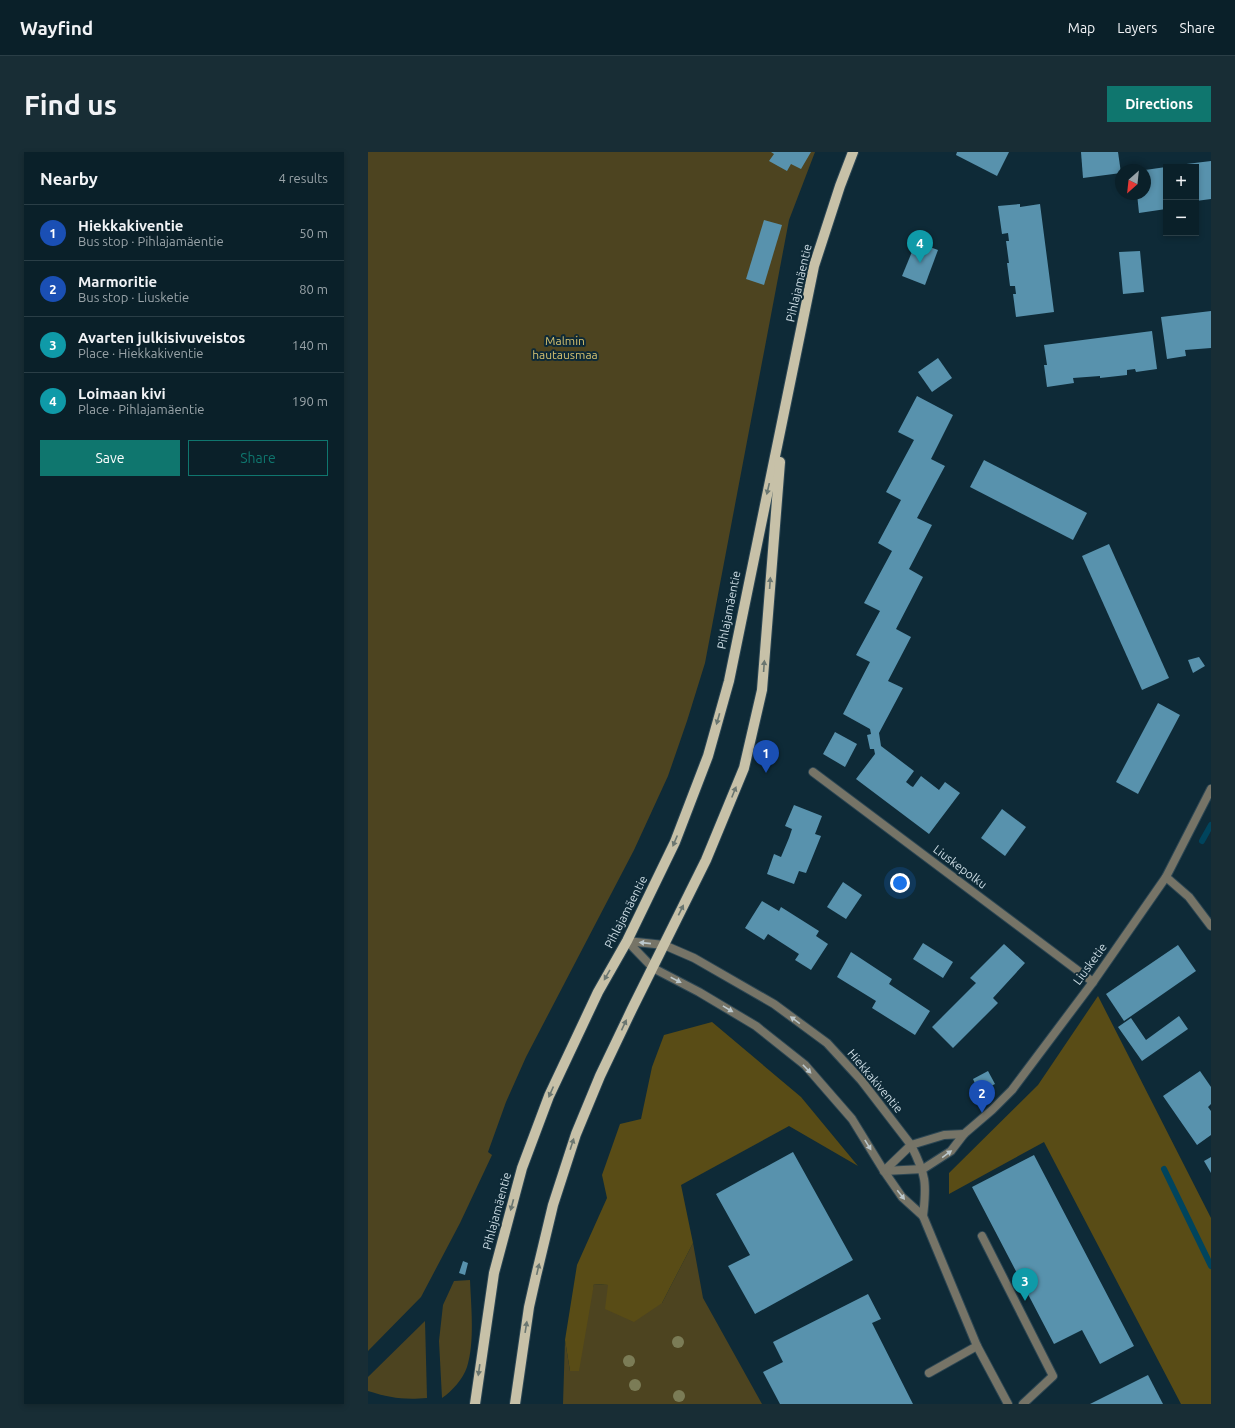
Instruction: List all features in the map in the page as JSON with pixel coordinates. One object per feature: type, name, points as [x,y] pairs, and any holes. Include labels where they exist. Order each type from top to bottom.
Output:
[{"type":"main road","name":"Pihlajamäentie","points":[[474,1404],[494,1273],[522,1168],[549,1096],[598,992],[627,941],[675,842],[708,756],[729,681],[751,565],[783,424],[814,266],[840,186],[853,152]]},
{"type":"main road","name":"Pihlajamäentie","points":[[515,1404],[529,1307],[553,1205],[576,1134],[603,1070],[706,860],[744,768],[762,690],[783,424]]},
{"type":"street","name":"Liuskepolku","points":[[813,772],[1093,982]]},
{"type":"street","name":"Liusketie","points":[[884,1171],[923,1169],[951,1151],[964,1134],[992,1110],[1012,1090],[1093,982],[1166,877],[1211,789]]},
{"type":"street","points":[[1166,877],[1189,897],[1211,926]]},
{"type":"street","name":"Hiekkakiventie","points":[[627,941],[664,945],[700,961],[774,1004],[827,1043],[878,1100],[911,1145],[923,1169],[926,1191],[923,1216]]},
{"type":"street","name":"Hiekkakiventie","points":[[627,941],[653,968],[700,992],[756,1026],[805,1065],[852,1119],[902,1197],[923,1216],[977,1346],[1008,1404]]},
{"type":"street","points":[[884,1171],[911,1145],[944,1135],[964,1134]]},
{"type":"street","points":[[982,1236],[1053,1376],[1023,1404]]},
{"type":"street","points":[[929,1373],[977,1346]]},
{"type":"green space","name":"Malmin hautausmaa","points":[[368,152],[815,152],[789,220],[705,663],[668,776],[634,850],[526,1057],[506,1102],[488,1152],[492,1155],[460,1223],[421,1297],[368,1351]]},
{"type":"green space","points":[[693,1243],[703,1298],[762,1404],[563,1404],[565,1340],[570,1371],[594,1284],[608,1285],[662,1303]]},
{"type":"green space","points":[[470,1280],[472,1335],[467,1367],[460,1380],[450,1392],[442,1398],[439,1341],[443,1305],[454,1281]]},
{"type":"green space","points":[[425,1321],[427,1398],[397,1398],[368,1391],[368,1377]]},
{"type":"shaded area","points":[[1098,996],[1211,1218],[1211,1404],[1181,1404],[1044,1142],[949,1194],[949,1173],[1038,1085]]},
{"type":"shaded area","points":[[712,1022],[801,1097],[858,1166],[789,1126],[681,1185],[693,1243],[662,1303],[634,1322],[605,1309],[608,1285],[594,1284],[579,1371],[570,1371],[565,1340],[577,1265],[607,1198],[602,1175],[620,1124],[641,1119],[652,1067],[664,1035]]},
{"type":"building","points":[[771,152],[811,152],[801,169],[791,164],[787,171],[769,161],[774,154]]},
{"type":"building","points":[[957,152],[1009,152],[997,176],[956,155]]},
{"type":"building","points":[[1081,152],[1118,152],[1120,164],[1115,164],[1115,174],[1083,178]]},
{"type":"building","points":[[1211,161],[1211,199],[1199,201],[1199,164],[1186,164]]},
{"type":"building","points":[[1163,167],[1163,209],[1139,213],[1138,200],[1151,200],[1151,169]]},
{"type":"building","points":[[1020,204],[1020,207],[1040,204],[1054,312],[1016,317],[1013,294],[1016,294],[1015,286],[1010,286],[1007,263],[1009,263],[1006,241],[1009,241],[1008,233],[1002,234],[998,206]]},
{"type":"building","points":[[764,220],[782,225],[764,285],[746,279]]},
{"type":"building","points":[[916,242],[938,250],[925,285],[902,276]]},
{"type":"building","points":[[1140,251],[1144,292],[1123,294],[1119,252]]},
{"type":"building","points":[[1211,311],[1211,348],[1185,350],[1186,356],[1167,359],[1161,317]]},
{"type":"building","points":[[1152,331],[1157,369],[1136,372],[1135,369],[1127,370],[1127,375],[1100,378],[1100,376],[1073,378],[1074,383],[1047,387],[1044,365],[1047,365],[1044,345]]},
{"type":"building","points":[[938,358],[952,378],[932,392],[918,372]]},
{"type":"building","points":[[917,396],[953,415],[931,459],[945,466],[917,518],[932,525],[909,569],[923,577],[896,629],[911,637],[888,681],[903,688],[879,733],[881,746],[914,771],[906,782],[911,786],[913,787],[921,776],[939,790],[945,782],[960,793],[929,834],[856,779],[875,754],[874,749],[870,749],[867,735],[871,734],[870,729],[843,714],[870,662],[856,655],[880,611],[864,603],[892,551],[878,543],[901,500],[886,492],[914,440],[898,432]]},
{"type":"building","points":[[984,460],[1087,513],[1073,540],[970,487]]},
{"type":"building","points":[[1109,544],[1169,678],[1142,690],[1082,556]]},
{"type":"building","points":[[1199,657],[1205,666],[1193,673],[1188,660]]},
{"type":"building","points":[[1158,703],[1180,715],[1138,794],[1116,782]]},
{"type":"building","points":[[835,732],[857,744],[845,767],[823,754]]},
{"type":"building","points":[[794,805],[822,816],[815,834],[821,836],[806,873],[799,871],[794,884],[767,874],[774,854],[781,857],[789,838],[792,829],[785,826]]},
{"type":"building","points":[[1002,809],[1026,827],[1005,856],[981,838]]},
{"type":"building","points":[[843,882],[862,895],[846,919],[827,907]]},
{"type":"building","points":[[762,901],[779,911],[781,907],[819,931],[816,936],[828,944],[811,970],[795,960],[799,954],[768,934],[764,940],[745,928]]},
{"type":"building","points":[[923,943],[953,962],[943,978],[913,959]]},
{"type":"building","points":[[1004,944],[1025,963],[993,998],[998,1003],[953,1048],[932,1027],[976,983],[970,978]]},
{"type":"building","points":[[1178,945],[1196,971],[1124,1021],[1106,994]]},
{"type":"building","points":[[851,952],[892,979],[889,984],[930,1011],[915,1035],[872,1008],[876,1001],[837,977]]},
{"type":"building","points":[[1179,1016],[1188,1029],[1142,1061],[1118,1027],[1131,1018],[1146,1040]]},
{"type":"building","points":[[988,1071],[995,1084],[979,1092],[973,1079]]},
{"type":"building","points":[[1200,1071],[1211,1087],[1211,1104],[1208,1107],[1211,1111],[1211,1135],[1197,1145],[1163,1096]]},
{"type":"building","points":[[793,1152],[853,1260],[755,1314],[728,1266],[750,1255],[716,1194]]},
{"type":"building","points":[[1034,1155],[1134,1346],[1100,1364],[1082,1330],[1054,1344],[972,1187]]},
{"type":"building","points":[[1211,1157],[1211,1173],[1204,1161]]},
{"type":"building","points":[[463,1261],[468,1263],[465,1275],[459,1273]]},
{"type":"building","points":[[868,1294],[881,1319],[872,1323],[913,1404],[780,1404],[763,1372],[783,1362],[773,1342]]},
{"type":"building","points":[[1148,1375],[1163,1404],[1090,1404]]},
{"type":"waterway","points":[[1202,841],[1211,825]]},
{"type":"waterway","points":[[1164,1169],[1211,1266]]},
{"type":"place","name":"Loimaan kivi","points":[[920,263]]},
{"type":"place","name":"Hiekkakiventie","points":[[766,773]]},
{"type":"place","name":"Marmoritie","points":[[982,1113]]},
{"type":"place","name":"Avarten julkisivuveistos","points":[[1025,1301]]}]
